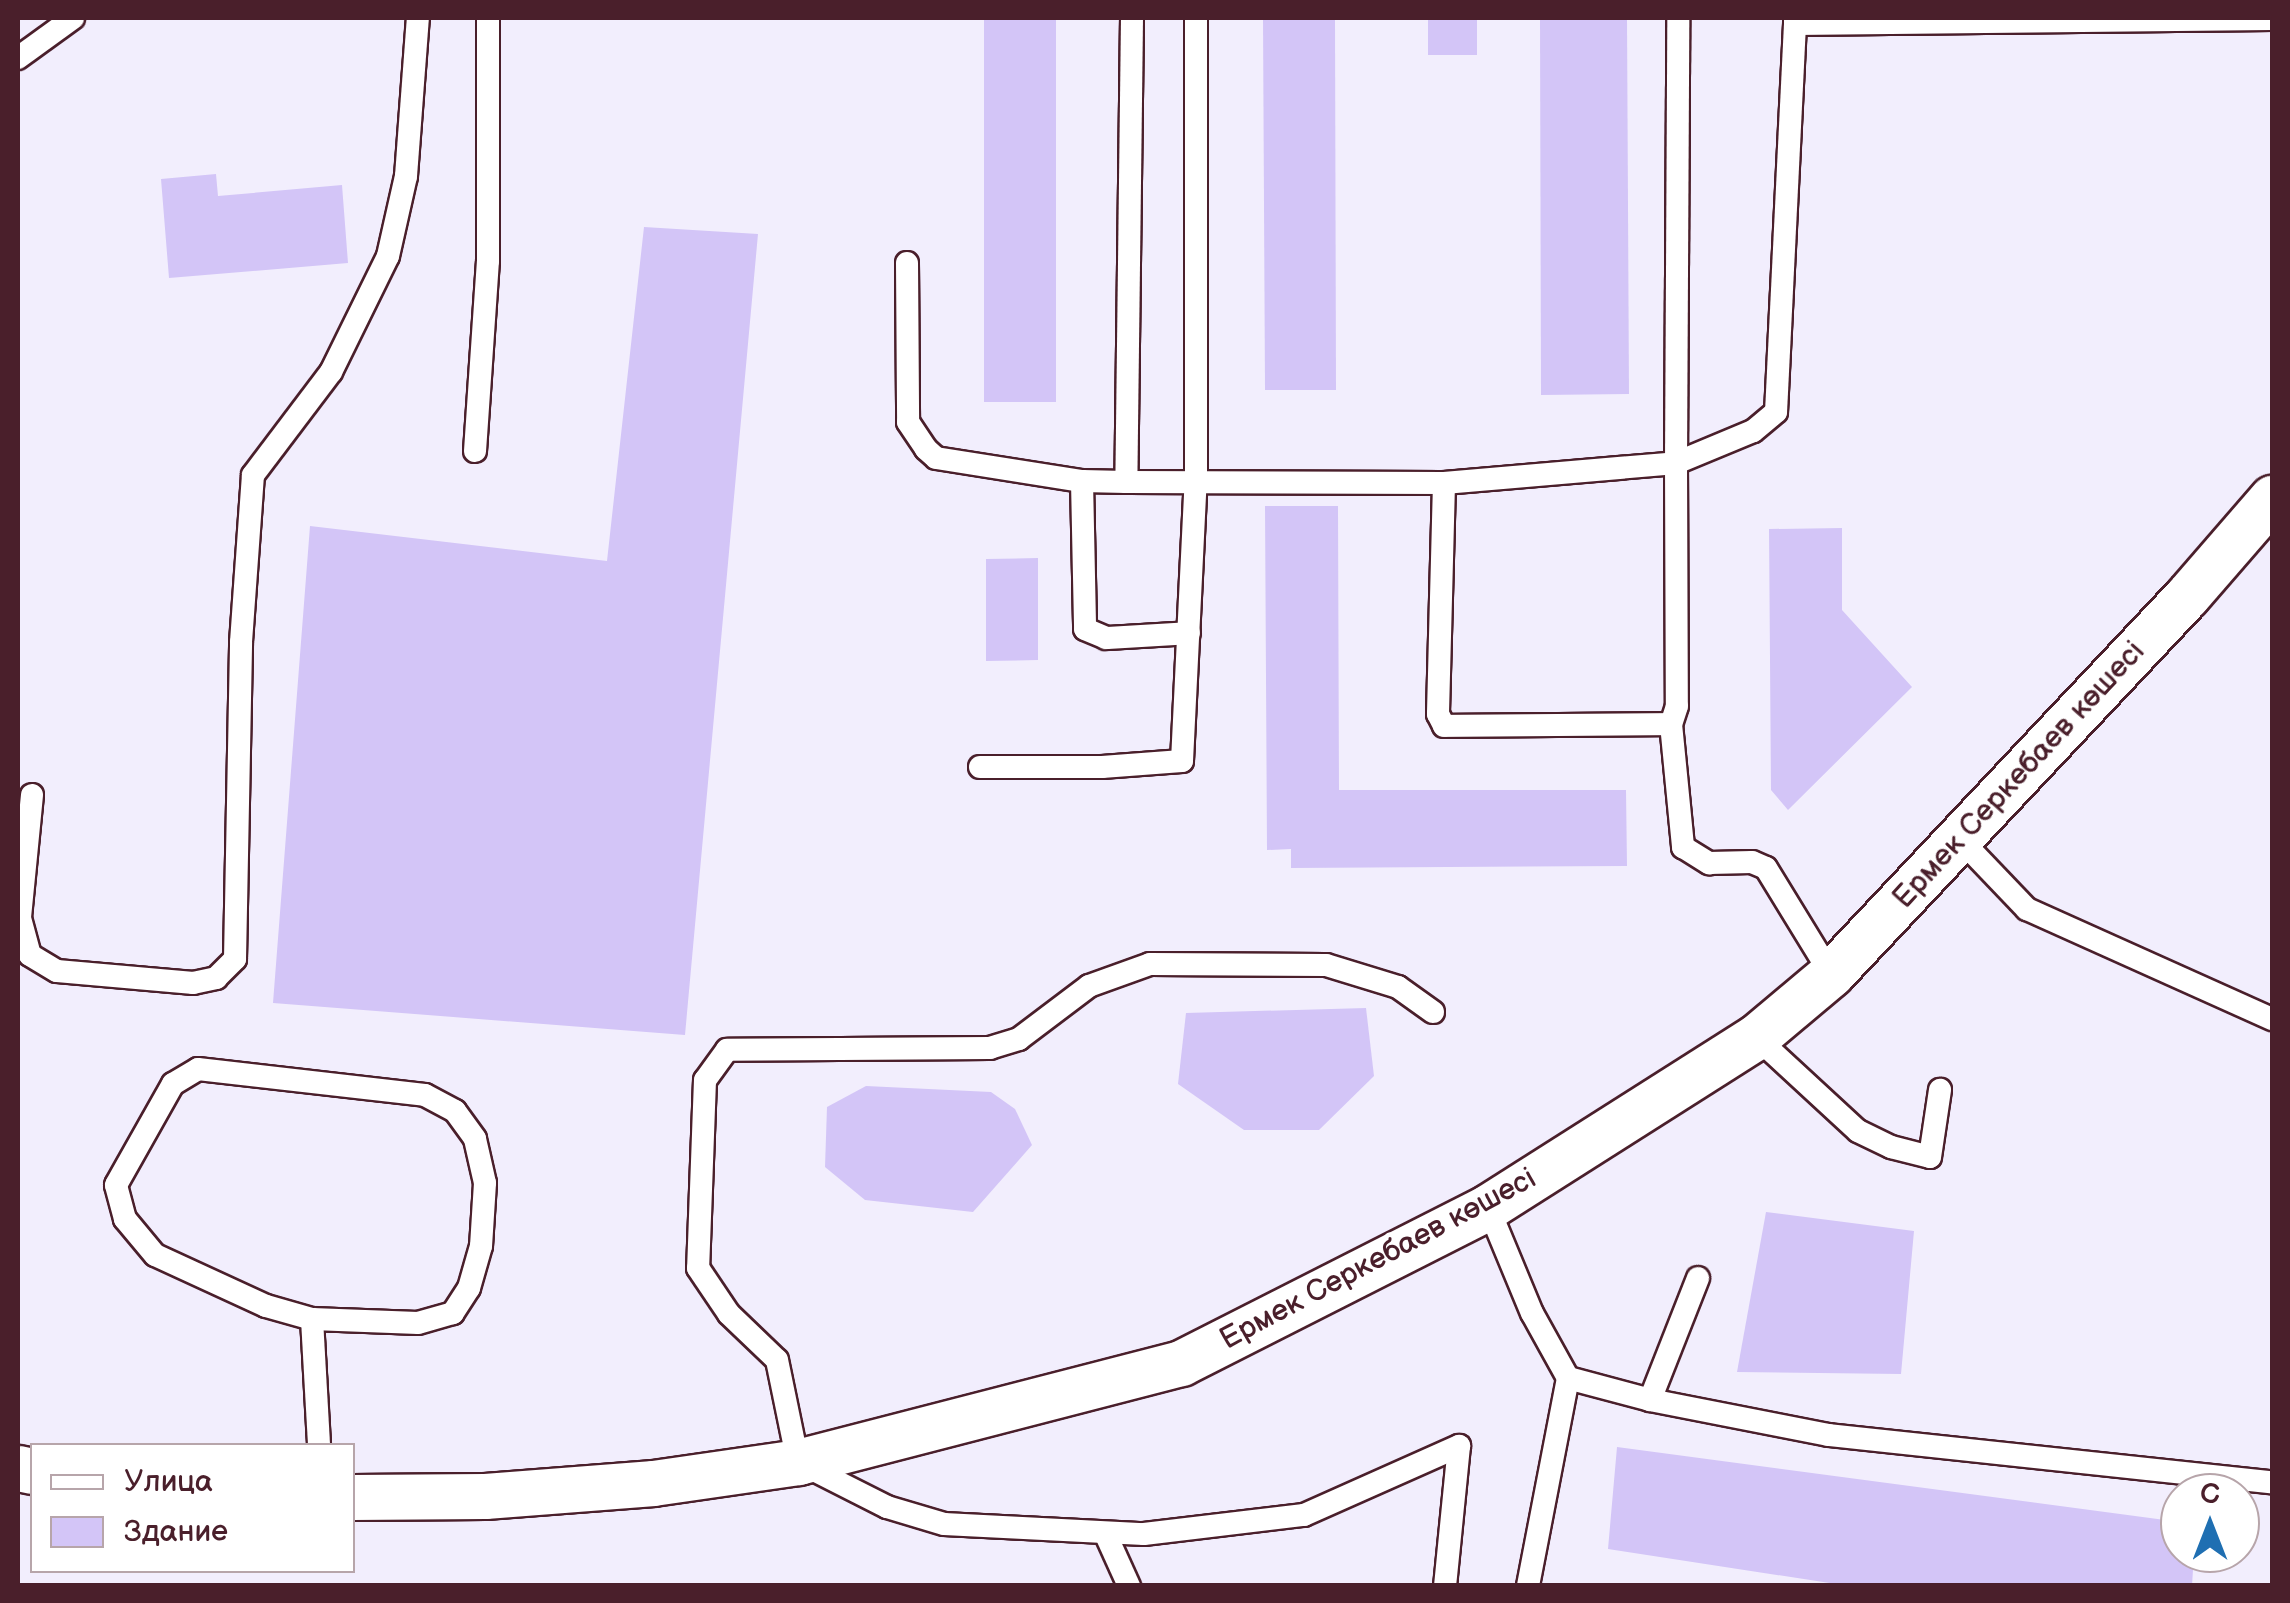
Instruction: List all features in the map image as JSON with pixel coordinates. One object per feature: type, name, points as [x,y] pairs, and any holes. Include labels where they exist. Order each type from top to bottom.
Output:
[{"type":"street","name":"Ермек Серкебаев көшесі","points":[[355,1498],[485,1496],[597,1487],[798,1462],[1181,1363],[1488,1207],[1756,1037],[1831,974],[2272,498]]},
{"type":"lane","points":[[18,58],[73,18]]},
{"type":"lane","points":[[32,795],[20,918],[30,954],[57,971],[193,983],[216,978],[235,959],[241,642],[254,475],[331,372],[388,256],[406,176],[418,18]]},
{"type":"lane","points":[[474,451],[488,262],[488,18]]},
{"type":"lane","points":[[1126,482],[1132,18]]},
{"type":"lane","points":[[980,767],[1102,767],[1182,761],[1196,479],[1196,18]]},
{"type":"lane","points":[[1678,18],[1677,706],[1671,724],[1683,847],[1709,863],[1752,862],[1766,868],[1831,974]]},
{"type":"lane","points":[[908,264],[908,422],[916,438],[936,458],[1082,481],[1126,482],[1196,479],[1444,483],[1676,463],[1753,431],[1776,412],[1795,21],[2272,18]]},
{"type":"lane","points":[[1082,481],[1085,630],[1106,638],[1189,633]]},
{"type":"lane","points":[[1444,483],[1438,714],[1444,726],[1671,724]]},
{"type":"lane","points":[[1960,839],[2027,909],[2272,1019]]},
{"type":"lane","points":[[1434,1012],[1398,986],[1326,965],[1150,964],[1089,986],[1019,1039],[990,1048],[727,1050],[705,1080],[698,1268],[728,1314],[777,1360],[798,1462],[886,1506],[944,1524],[1040,1526],[1106,1535],[1304,1515],[1459,1446],[1445,1586]]},
{"type":"lane","points":[[1756,1037],[1858,1131],[1891,1147],[1930,1157],[1940,1090]]},
{"type":"lane","points":[[198,1069],[425,1095],[455,1112],[474,1138],[485,1184],[482,1246],[469,1288],[453,1313],[418,1322],[312,1319],[266,1306],[155,1256],[126,1220],[116,1186],[173,1084],[198,1069]]},
{"type":"lane","points":[[1488,1207],[1532,1313],[1568,1378],[1528,1586]]},
{"type":"lane","points":[[1650,1400],[1698,1278]]},
{"type":"lane","points":[[312,1319],[319,1443]]},
{"type":"lane","points":[[1568,1378],[1650,1400],[1829,1435],[2272,1482]]},
{"type":"lane","points":[[1106,1535],[1129,1586]]},
{"type":"building","points":[[984,18],[1056,18],[1056,402],[984,402]]},
{"type":"building","points":[[1263,18],[1335,18],[1336,390],[1265,390]]},
{"type":"building","points":[[1428,18],[1477,18],[1477,55],[1428,55]]},
{"type":"building","points":[[1540,18],[1627,18],[1629,394],[1541,395]]},
{"type":"building","points":[[216,174],[218,196],[342,185],[348,263],[169,278],[161,179]]},
{"type":"building","points":[[644,227],[758,234],[685,1035],[273,1003],[310,526],[607,561]]},
{"type":"building","points":[[1265,506],[1338,506],[1339,790],[1626,790],[1627,866],[1291,868],[1291,849],[1267,850]]},
{"type":"building","points":[[1842,528],[1842,610],[1912,687],[1788,810],[1771,790],[1769,529]]},
{"type":"building","points":[[1038,558],[1038,660],[986,661],[986,559]]},
{"type":"building","points":[[1366,1008],[1374,1076],[1319,1130],[1244,1130],[1178,1084],[1186,1013]]},
{"type":"building","points":[[866,1086],[991,1092],[1015,1109],[1032,1145],[973,1212],[865,1200],[825,1167],[827,1107]]},
{"type":"building","points":[[1766,1212],[1914,1231],[1901,1374],[1737,1372]]},
{"type":"building","points":[[1617,1447],[2160,1519],[2160,1573],[2193,1573],[2192,1586],[1849,1586],[1608,1549]]}]
